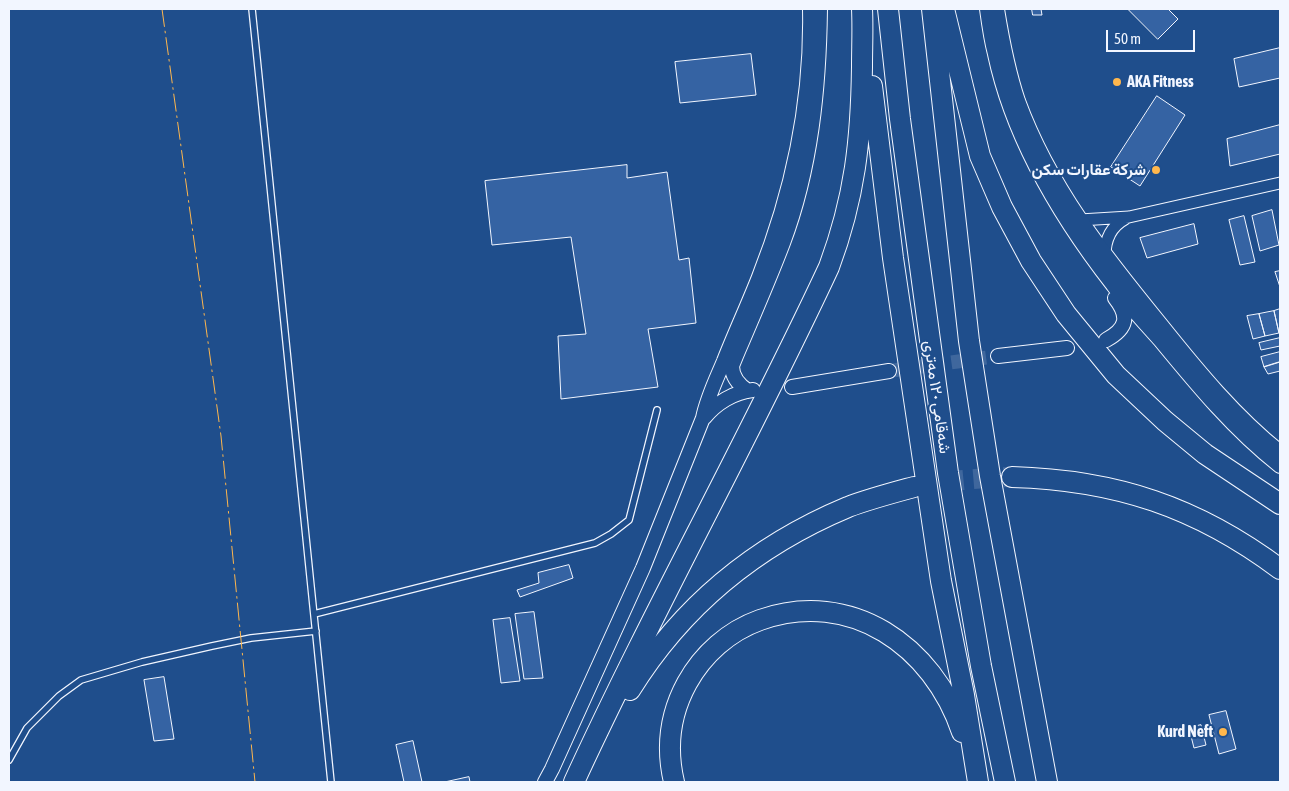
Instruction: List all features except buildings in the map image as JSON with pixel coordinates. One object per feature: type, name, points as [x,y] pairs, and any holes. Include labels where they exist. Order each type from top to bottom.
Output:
[{"type":"highway","name":"شەقامی ١٢٠ مەتری","points":[[888,9],[901,129],[948,473],[981,666],[1005,782]]},
{"type":"highway","points":[[932,9],[971,350],[990,476],[1047,782]]},
{"type":"highway","points":[[944,9],[980,156],[1002,207],[1031,261],[1066,314],[1116,375],[1165,421],[1205,454],[1280,504]]},
{"type":"highway","points":[[574,782],[605,715],[830,267],[841,235],[852,191],[859,142],[862,12]]},
{"type":"highway","points":[[862,12],[893,258],[939,571],[964,695],[977,782]]},
{"type":"highway","points":[[1012,477],[1078,482],[1144,498],[1186,513],[1213,526],[1280,569]]},
{"type":"highway","points":[[574,782],[650,659],[665,640],[705,598],[732,574],[793,533],[850,506],[914,487]]},
{"type":"highway","points":[[674,782],[670,758],[671,732],[678,703],[693,672],[725,638],[738,629],[776,614],[797,610],[831,612],[853,617],[887,634],[912,651],[931,673],[950,704],[962,729],[977,782]]},
{"type":"street","points":[[545,782],[643,568],[758,278],[786,201],[798,153],[806,98],[810,44],[810,9]]},
{"type":"street","points":[[703,418],[710,409],[720,402],[751,390],[740,385],[734,376],[732,366],[783,243],[799,188],[816,98],[820,45],[820,9]]},
{"type":"street","points":[[986,9],[997,63],[1010,105],[1022,137],[1056,204],[1112,285],[1238,430],[1280,466]]},
{"type":"street","points":[[997,9],[1003,47],[1020,106],[1045,161],[1065,198],[1104,256],[1226,402],[1280,452]]},
{"type":"street","points":[[1080,220],[1129,218],[1280,183]]},
{"type":"street","points":[[1104,256],[1104,247],[1110,232],[1115,226],[1129,218]]},
{"type":"street","points":[[1106,340],[1121,329],[1124,319],[1123,310],[1113,295],[1112,285]]},
{"type":"street","points":[[998,356],[1067,348]]},
{"type":"street","points":[[792,387],[889,371]]},
{"type":"lane","points":[[252,9],[331,782]]},
{"type":"lane","points":[[314,614],[595,543],[611,534],[629,520],[657,410]]},
{"type":"lane","points":[[9,760],[27,728],[59,696],[81,680],[142,662],[212,646],[251,638],[316,631]]},
{"type":"tunnel","points":[[889,371],[998,356]]},
{"type":"tunnel","points":[[914,487],[963,480],[1012,477]]},
{"type":"power","points":[[162,9],[221,436],[255,782]]},
{"type":"place","name":"AKA Fitness","points":[[1117,82]]},
{"type":"place","name":"شركة عقارات سكن","points":[[1156,170]]},
{"type":"place","name":"Kurd Neft","points":[[1223,732]]}]
